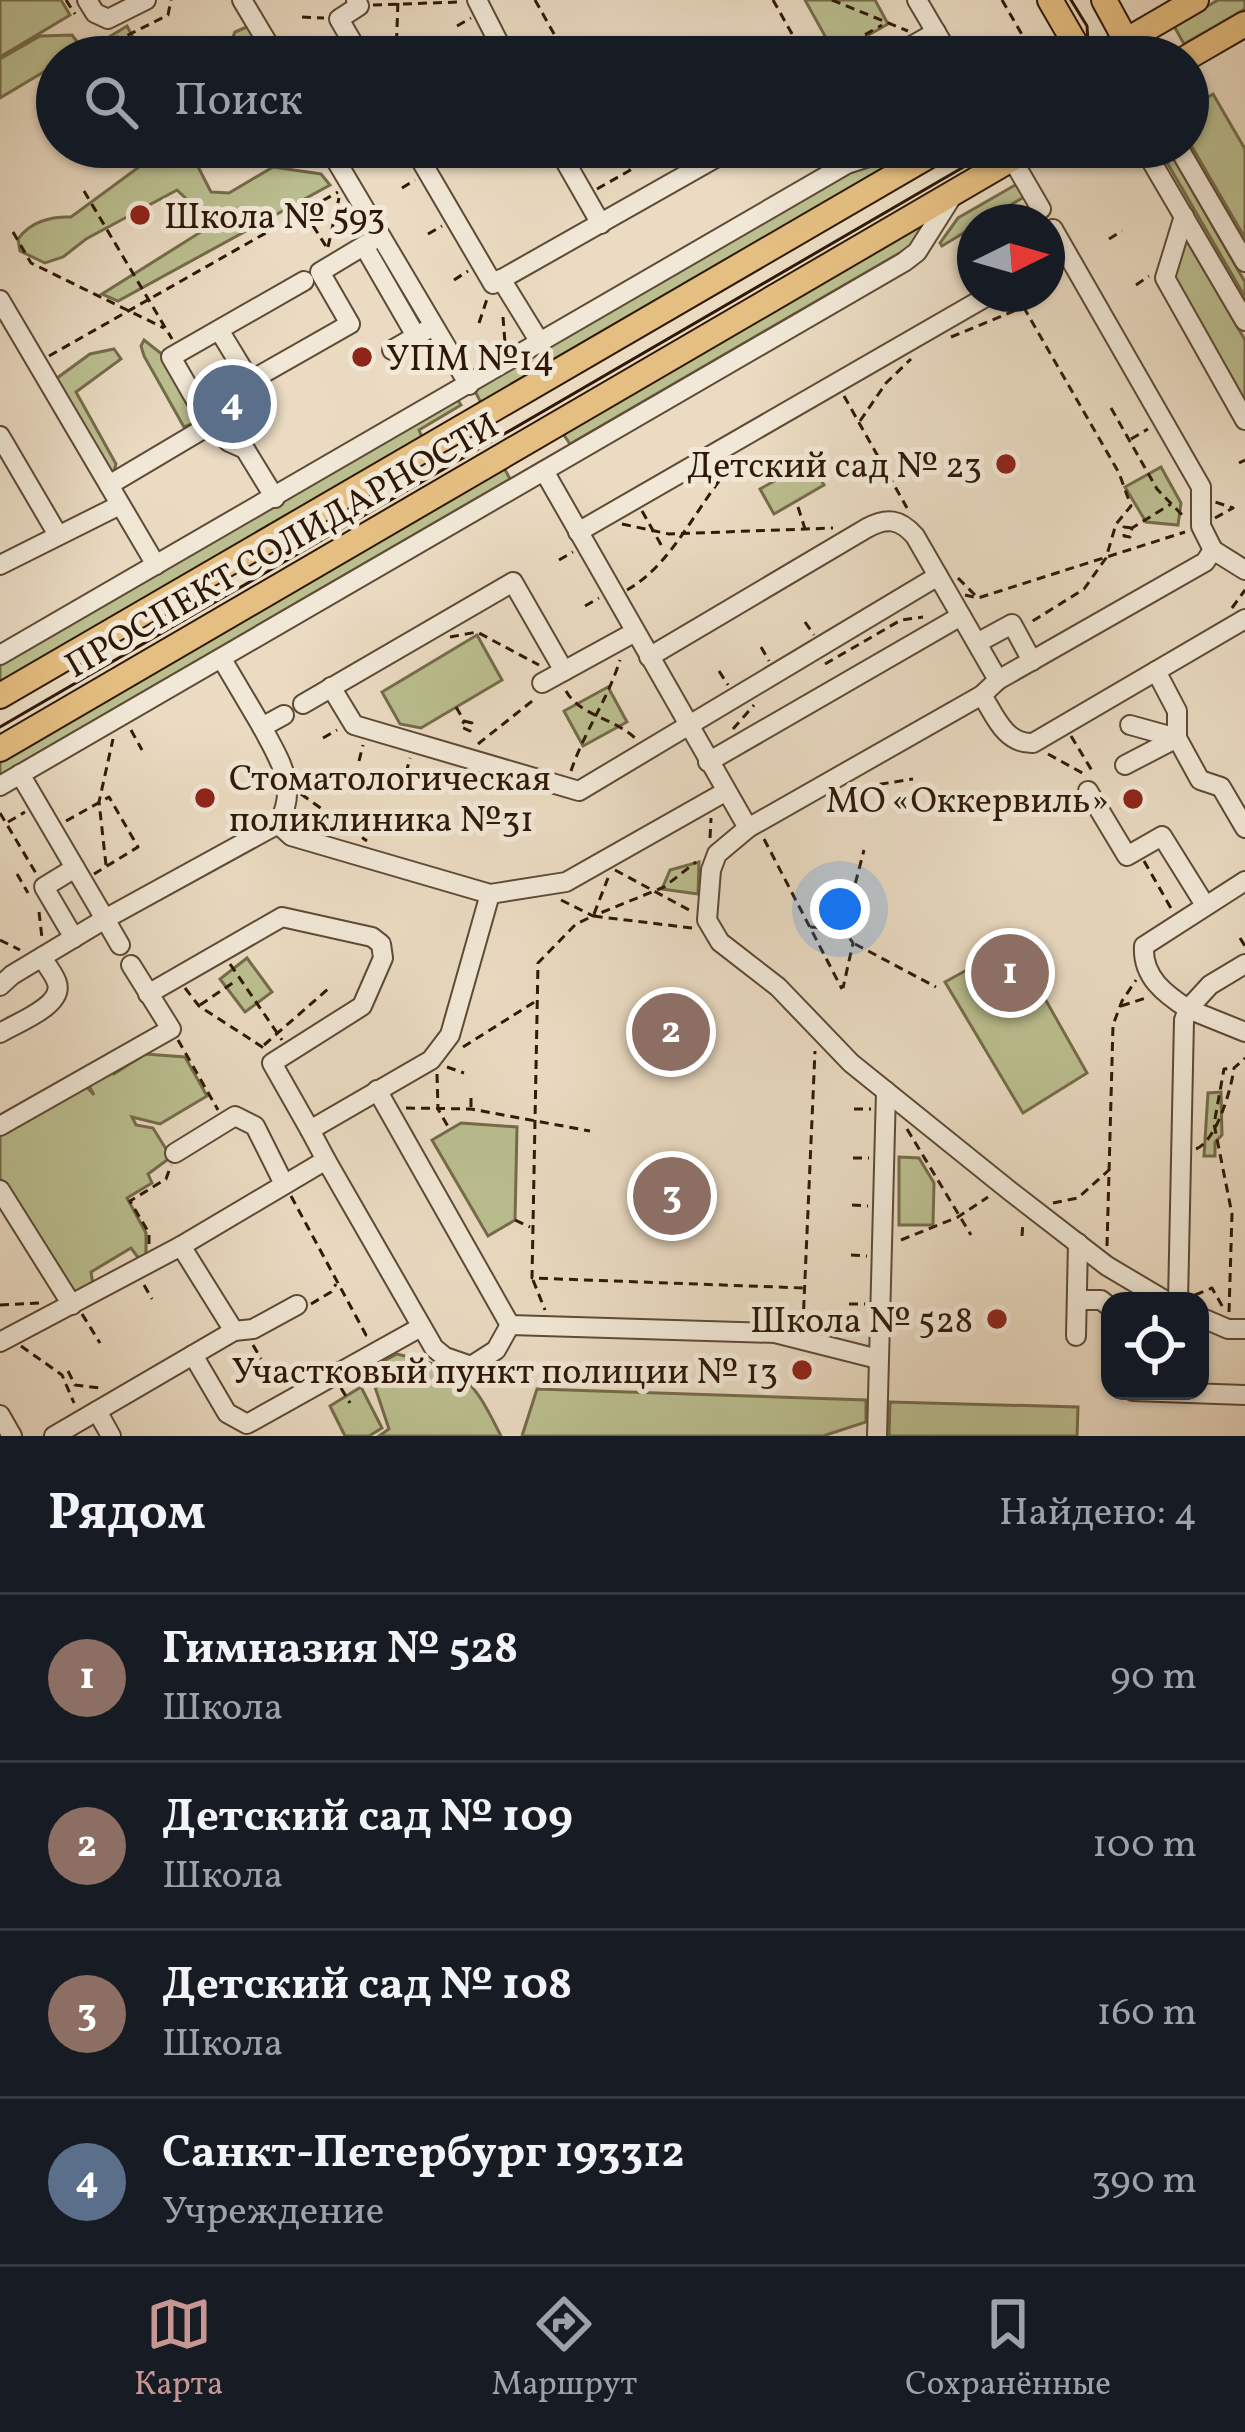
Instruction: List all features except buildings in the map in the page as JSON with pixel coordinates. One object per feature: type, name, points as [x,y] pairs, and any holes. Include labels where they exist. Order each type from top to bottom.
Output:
[{"type":"main road","points":[[1050,0],[1071,36]]},
{"type":"main road","points":[[1104,0],[1124,36]]},
{"type":"main road","points":[[1147,36],[1196,0]]},
{"type":"main road","points":[[1209,45],[1245,24]]},
{"type":"main road","name":"ПРОСПЕКТ СОЛИДАРНОСТИ","points":[[0,696],[908,168]]},
{"type":"main road","name":"ПРОСПЕКТ СОЛИДАРНОСТИ","points":[[0,749],[996,168]]},
{"type":"street","points":[[81,7],[108,19],[146,0]]},
{"type":"street","points":[[242,0],[263,36]]},
{"type":"street","points":[[916,0],[931,34],[928,36]]},
{"type":"street","points":[[476,1],[495,36]]},
{"type":"street","points":[[349,36],[339,19],[358,3]]},
{"type":"street","points":[[337,168],[416,336]]},
{"type":"street","points":[[426,168],[541,344]]},
{"type":"street","points":[[569,168],[601,224]]},
{"type":"street","points":[[497,281],[698,168]]},
{"type":"street","points":[[0,655],[840,168]]},
{"type":"street","points":[[1027,168],[1039,204]]},
{"type":"street","points":[[1155,168],[1245,321]]},
{"type":"street","points":[[1190,168],[1245,262]]},
{"type":"street","points":[[0,786],[904,262],[926,240],[955,191]]},
{"type":"street","points":[[1184,216],[1165,278],[1245,420]]},
{"type":"street","points":[[219,330],[250,381],[350,324],[320,272],[332,256],[372,241]]},
{"type":"street","points":[[372,241],[435,326],[469,385]]},
{"type":"street","points":[[1065,270],[1201,487],[1201,526],[1213,550],[1245,570]]},
{"type":"street","points":[[275,498],[245,449],[210,425],[171,357],[304,281]]},
{"type":"street","points":[[0,300],[156,565]]},
{"type":"street","points":[[578,532],[960,312]]},
{"type":"street","points":[[392,350],[435,326]]},
{"type":"street","points":[[109,485],[210,425]]},
{"type":"street","points":[[0,436],[58,535]]},
{"type":"street","points":[[544,471],[615,597],[628,636],[650,657],[712,759],[718,796],[748,828]]},
{"type":"street","points":[[0,565],[120,505]]},
{"type":"street","points":[[650,657],[880,520],[895,520],[905,526],[943,576],[998,680]]},
{"type":"street","points":[[1151,1292],[1078,1244],[851,1063],[778,987],[709,926],[710,870],[713,851],[748,828],[982,695],[998,680],[1204,562],[1213,550]]},
{"type":"street","points":[[331,688],[354,724],[471,751],[579,791],[943,576]]},
{"type":"street","points":[[303,704],[513,582],[554,676],[628,636]]},
{"type":"street","points":[[712,759],[961,616]]},
{"type":"street","points":[[982,695],[1014,741],[1033,743],[1245,619]]},
{"type":"street","points":[[977,644],[1012,624],[1032,661]]},
{"type":"street","points":[[0,955],[6,980],[39,954],[278,824],[288,806],[290,786],[226,666]]},
{"type":"street","points":[[1156,670],[1177,711],[1177,738],[1200,780],[1221,787],[1245,828]]},
{"type":"street","points":[[262,728],[284,715]]},
{"type":"street","points":[[1130,724],[1177,738]]},
{"type":"street","points":[[1125,765],[1177,738]]},
{"type":"street","points":[[20,774],[120,945]]},
{"type":"street","points":[[1088,791],[1127,856],[1162,836],[1204,905]]},
{"type":"street","points":[[278,824],[291,836],[490,894],[566,881],[718,796]]},
{"type":"street","points":[[74,938],[36,890],[79,875]]},
{"type":"street","points":[[1245,880],[1144,946],[1147,965],[1166,995],[1245,1032]]},
{"type":"street","points":[[310,1130],[382,1098],[434,1062],[450,1035],[490,894]]},
{"type":"street","points":[[148,994],[282,917],[372,937],[381,944],[383,958],[362,1006],[277,1052],[272,1063],[434,1348],[471,1366],[496,1350],[510,1325]]},
{"type":"street","points":[[0,1033],[52,1002],[57,993],[57,983],[39,954]]},
{"type":"street","points":[[1180,1292],[1184,1019],[1210,986],[1245,964]]},
{"type":"street","points":[[0,1126],[172,1028],[131,965]]},
{"type":"street","points":[[877,1436],[886,1091]]},
{"type":"street","points":[[382,1098],[510,1325]]},
{"type":"street","points":[[175,1153],[236,1116],[255,1126],[284,1184]]},
{"type":"street","points":[[5,1340],[181,1246],[326,1160]]},
{"type":"street","points":[[0,1190],[72,1302]]},
{"type":"street","points":[[1076,1336],[1078,1244]]},
{"type":"street","points":[[181,1246],[234,1331]]},
{"type":"street","points":[[1077,1300],[1101,1300]]},
{"type":"street","points":[[54,1436],[234,1331],[254,1329],[297,1305]]},
{"type":"street","points":[[1209,1321],[1228,1329],[1245,1329]]},
{"type":"street","points":[[510,1325],[776,1333],[878,1359]]},
{"type":"street","points":[[194,1355],[227,1413],[247,1424],[421,1327]]},
{"type":"street","points":[[1209,1394],[1245,1395]]},
{"type":"street","points":[[97,1411],[111,1436]]},
{"type":"street","points":[[0,1414],[12,1436]]},
{"type":"path","points":[[66,0],[81,7]]},
{"type":"path","points":[[126,36],[168,14],[171,0]]},
{"type":"path","points":[[425,0],[436,4]]},
{"type":"path","points":[[535,0],[555,36]]},
{"type":"path","points":[[773,0],[793,36]]},
{"type":"path","points":[[832,0],[885,24],[931,34]]},
{"type":"path","points":[[1003,0],[1022,36]]},
{"type":"path","points":[[358,3],[476,1]]},
{"type":"path","points":[[397,36],[398,3]]},
{"type":"path","points":[[302,17],[339,19]]},
{"type":"path","points":[[108,19],[116,36]]},
{"type":"path","points":[[864,36],[885,24]]},
{"type":"path","points":[[585,196],[631,169]]},
{"type":"path","points":[[37,363],[345,188]]},
{"type":"path","points":[[332,256],[345,188]]},
{"type":"path","points":[[84,191],[180,352]]},
{"type":"path","points":[[304,212],[332,256]]},
{"type":"path","points":[[1109,239],[1122,231]]},
{"type":"path","points":[[13,232],[31,263],[165,329]]},
{"type":"path","points":[[1136,285],[1149,276]]},
{"type":"path","points":[[479,323],[497,281]]},
{"type":"path","points":[[943,340],[1011,312]]},
{"type":"path","points":[[1016,631],[1084,589],[1106,558],[1116,524],[1131,504],[1101,440],[1026,312]]},
{"type":"path","points":[[859,422],[886,383],[926,351]]},
{"type":"path","points":[[837,383],[915,524]]},
{"type":"path","points":[[943,576],[978,598],[1196,529],[1156,489],[1111,408]]},
{"type":"path","points":[[1129,440],[1163,421]]},
{"type":"path","points":[[615,597],[638,584],[680,535],[711,487],[736,462]]},
{"type":"path","points":[[636,499],[665,553]]},
{"type":"path","points":[[1134,549],[1132,528],[1171,504]]},
{"type":"path","points":[[799,507],[806,531]]},
{"type":"path","points":[[603,518],[680,535],[867,528]]},
{"type":"path","points":[[1130,537],[1122,530],[1132,528]]},
{"type":"path","points":[[943,576],[978,598]]},
{"type":"path","points":[[1224,620],[1245,590]]},
{"type":"path","points":[[819,667],[901,620],[961,616]]},
{"type":"path","points":[[441,639],[477,632],[554,676],[574,706],[621,724],[648,750]]},
{"type":"path","points":[[566,786],[628,636]]},
{"type":"path","points":[[471,751],[543,693],[554,676]]},
{"type":"path","points":[[712,759],[714,750],[757,702]]},
{"type":"path","points":[[456,707],[464,721],[461,727],[470,731],[471,751]]},
{"type":"path","points":[[127,723],[142,750]]},
{"type":"path","points":[[1038,753],[1053,755],[1095,781],[1064,724]]},
{"type":"path","points":[[106,866],[100,782],[116,730]]},
{"type":"path","points":[[818,788],[837,790],[913,779]]},
{"type":"path","points":[[290,786],[395,865]]},
{"type":"path","points":[[51,829],[109,796],[137,847],[106,866],[79,875]]},
{"type":"path","points":[[552,1327],[532,1278],[538,963],[576,924],[664,887],[713,851],[718,796]]},
{"type":"path","points":[[6,823],[38,805]]},
{"type":"path","points":[[0,813],[36,890]]},
{"type":"path","points":[[748,828],[767,842],[842,989],[853,943]]},
{"type":"path","points":[[843,929],[864,850]]},
{"type":"path","points":[[1138,850],[1179,922]]},
{"type":"path","points":[[593,916],[611,868],[709,926]]},
{"type":"path","points":[[17,874],[36,890]]},
{"type":"path","points":[[536,889],[593,916],[709,926]]},
{"type":"path","points":[[0,940],[39,954],[39,911]]},
{"type":"path","points":[[810,927],[843,929]]},
{"type":"path","points":[[843,929],[853,943],[936,987]]},
{"type":"path","points":[[1240,938],[1245,946]]},
{"type":"path","points":[[222,952],[278,1034],[277,1052]]},
{"type":"path","points":[[1107,1266],[1113,1025],[1119,1006],[1147,965]]},
{"type":"path","points":[[177,978],[199,1006],[277,1052]]},
{"type":"path","points":[[199,1006],[240,978]]},
{"type":"path","points":[[277,1052],[278,1034],[328,989]]},
{"type":"path","points":[[1119,1006],[1166,995]]},
{"type":"path","points":[[434,1062],[537,1000]]},
{"type":"path","points":[[802,1337],[816,1026]]},
{"type":"path","points":[[172,1028],[225,1122]]},
{"type":"path","points":[[1202,1292],[1212,1288],[1228,1317],[1232,1214],[1214,1124],[1224,1069],[1234,1068],[1245,1058]]},
{"type":"path","points":[[434,1062],[464,1073]]},
{"type":"path","points":[[434,1062],[439,1109],[450,1130]]},
{"type":"path","points":[[1182,1149],[1206,1145],[1231,1096],[1234,1068]]},
{"type":"path","points":[[471,1095],[471,1109]]},
{"type":"path","points":[[382,1098],[590,1131]]},
{"type":"path","points":[[507,1115],[507,1126]]},
{"type":"path","points":[[908,1130],[971,1235]]},
{"type":"path","points":[[148,1264],[149,1232],[130,1201],[166,1179],[175,1153]]},
{"type":"path","points":[[1030,1207],[1078,1198],[1110,1168]]},
{"type":"path","points":[[284,1184],[366,1334],[392,1344]]},
{"type":"path","points":[[881,1244],[913,1238],[996,1193],[1010,1191]]},
{"type":"path","points":[[515,1220],[532,1228]]},
{"type":"path","points":[[532,1278],[804,1288]]},
{"type":"path","points":[[297,1305],[305,1308],[331,1292],[337,1282]]},
{"type":"path","points":[[0,1305],[72,1302],[100,1343]]},
{"type":"path","points":[[5,1340],[62,1375],[68,1371],[75,1385],[128,1393]]},
{"type":"green space","points":[[0,0],[61,0],[70,15],[0,57]]},
{"type":"green space","points":[[805,0],[875,0],[888,24],[867,36],[825,36]]},
{"type":"green space","points":[[1218,0],[1245,0],[1245,9],[1198,36],[1180,36],[1174,26]]},
{"type":"green space","points":[[127,26],[132,36],[111,36]]},
{"type":"green space","points":[[249,26],[254,36],[233,36]]},
{"type":"green space","points":[[36,38],[36,77],[0,98],[0,59]]},
{"type":"green space","points":[[1213,94],[1245,149],[1245,238],[1204,168],[1209,168],[1209,97]]},
{"type":"green space","points":[[138,168],[199,168],[211,192],[229,193],[271,168],[321,174],[330,185],[118,301],[102,294],[204,230],[195,207],[177,190],[86,239],[63,257],[45,263],[20,251],[18,239],[35,224],[71,217]]},
{"type":"green space","points":[[856,168],[884,168],[481,403],[474,389]]},
{"type":"green space","points":[[1170,168],[1179,168],[1245,282],[1245,297]]},
{"type":"green space","points":[[1017,184],[1024,197],[1012,204],[982,204]]},
{"type":"green space","points":[[957,219],[957,237],[940,243]]},
{"type":"green space","points":[[918,225],[922,229],[910,247],[570,444],[562,432]]},
{"type":"green space","points":[[1186,239],[1245,340],[1245,403],[1170,274]]},
{"type":"green space","points":[[144,340],[163,355],[200,420],[184,427],[144,356]]},
{"type":"green space","points":[[114,349],[121,359],[76,392],[116,464],[113,475],[53,381],[90,354]]},
{"type":"green space","points":[[457,399],[461,405],[419,430],[422,437],[0,683],[0,665]]},
{"type":"green space","points":[[810,461],[824,485],[774,514],[760,489]]},
{"type":"green space","points":[[503,466],[510,479],[0,775],[0,759]]},
{"type":"green space","points":[[1161,467],[1181,503],[1178,525],[1146,522],[1125,487]]},
{"type":"green space","points":[[477,635],[502,680],[421,728],[400,724],[382,692]]},
{"type":"green space","points":[[608,687],[627,722],[583,746],[564,711]]},
{"type":"green space","points":[[699,862],[698,894],[662,889],[670,870]]},
{"type":"green space","points":[[1014,944],[1087,1073],[1023,1113],[945,982]]},
{"type":"green space","points":[[247,958],[272,992],[245,1012],[220,979]]},
{"type":"green space","points":[[145,1054],[185,1057],[207,1096],[160,1124],[132,1117],[136,1125],[153,1128],[171,1157],[148,1174],[152,1183],[127,1198],[146,1233],[146,1257],[140,1260],[131,1248],[91,1272],[93,1285],[78,1294],[67,1289],[0,1178],[0,1132],[84,1084],[94,1095],[86,1080],[109,1067],[114,1074]]},
{"type":"green space","points":[[1221,1092],[1222,1135],[1215,1142],[1215,1156],[1204,1156],[1208,1093]]},
{"type":"green space","points":[[461,1123],[517,1127],[515,1220],[488,1236],[432,1140]]},
{"type":"green space","points":[[899,1157],[919,1158],[934,1183],[933,1225],[899,1225]]},
{"type":"green space","points":[[397,1354],[463,1378],[501,1436],[379,1436],[389,1429],[369,1369]]},
{"type":"green space","points":[[361,1387],[382,1428],[369,1436],[345,1436],[330,1406]]},
{"type":"green space","points":[[537,1389],[866,1400],[866,1422],[823,1436],[522,1436]]},
{"type":"green space","points":[[890,1402],[1078,1407],[1077,1436],[889,1436]]},
{"type":"tram line","points":[[1071,0],[1087,26],[1088,36]]},
{"type":"tram line","points":[[0,727],[962,168]]},
{"type":"place","name":"Школа № 593","points":[[140,215]]},
{"type":"place","name":"УПМ №14","points":[[362,357]]},
{"type":"place","name":"Санкт-Петербург 193312","points":[[232,404]]},
{"type":"place","name":"Детский сад № 23","points":[[1006,464]]},
{"type":"place","name":"Стоматологическая поликлиника №31","points":[[205,798]]},
{"type":"place","name":"МО «Оккервиль»","points":[[1133,799]]},
{"type":"place","name":"Гимназия № 528","points":[[1010,973]]},
{"type":"place","name":"Детский сад № 109","points":[[671,1032]]},
{"type":"place","name":"Детский сад № 108","points":[[672,1196]]},
{"type":"place","name":"Школа № 528","points":[[997,1319]]},
{"type":"place","name":"Участковый пункт полиции № 13","points":[[802,1370]]}]
